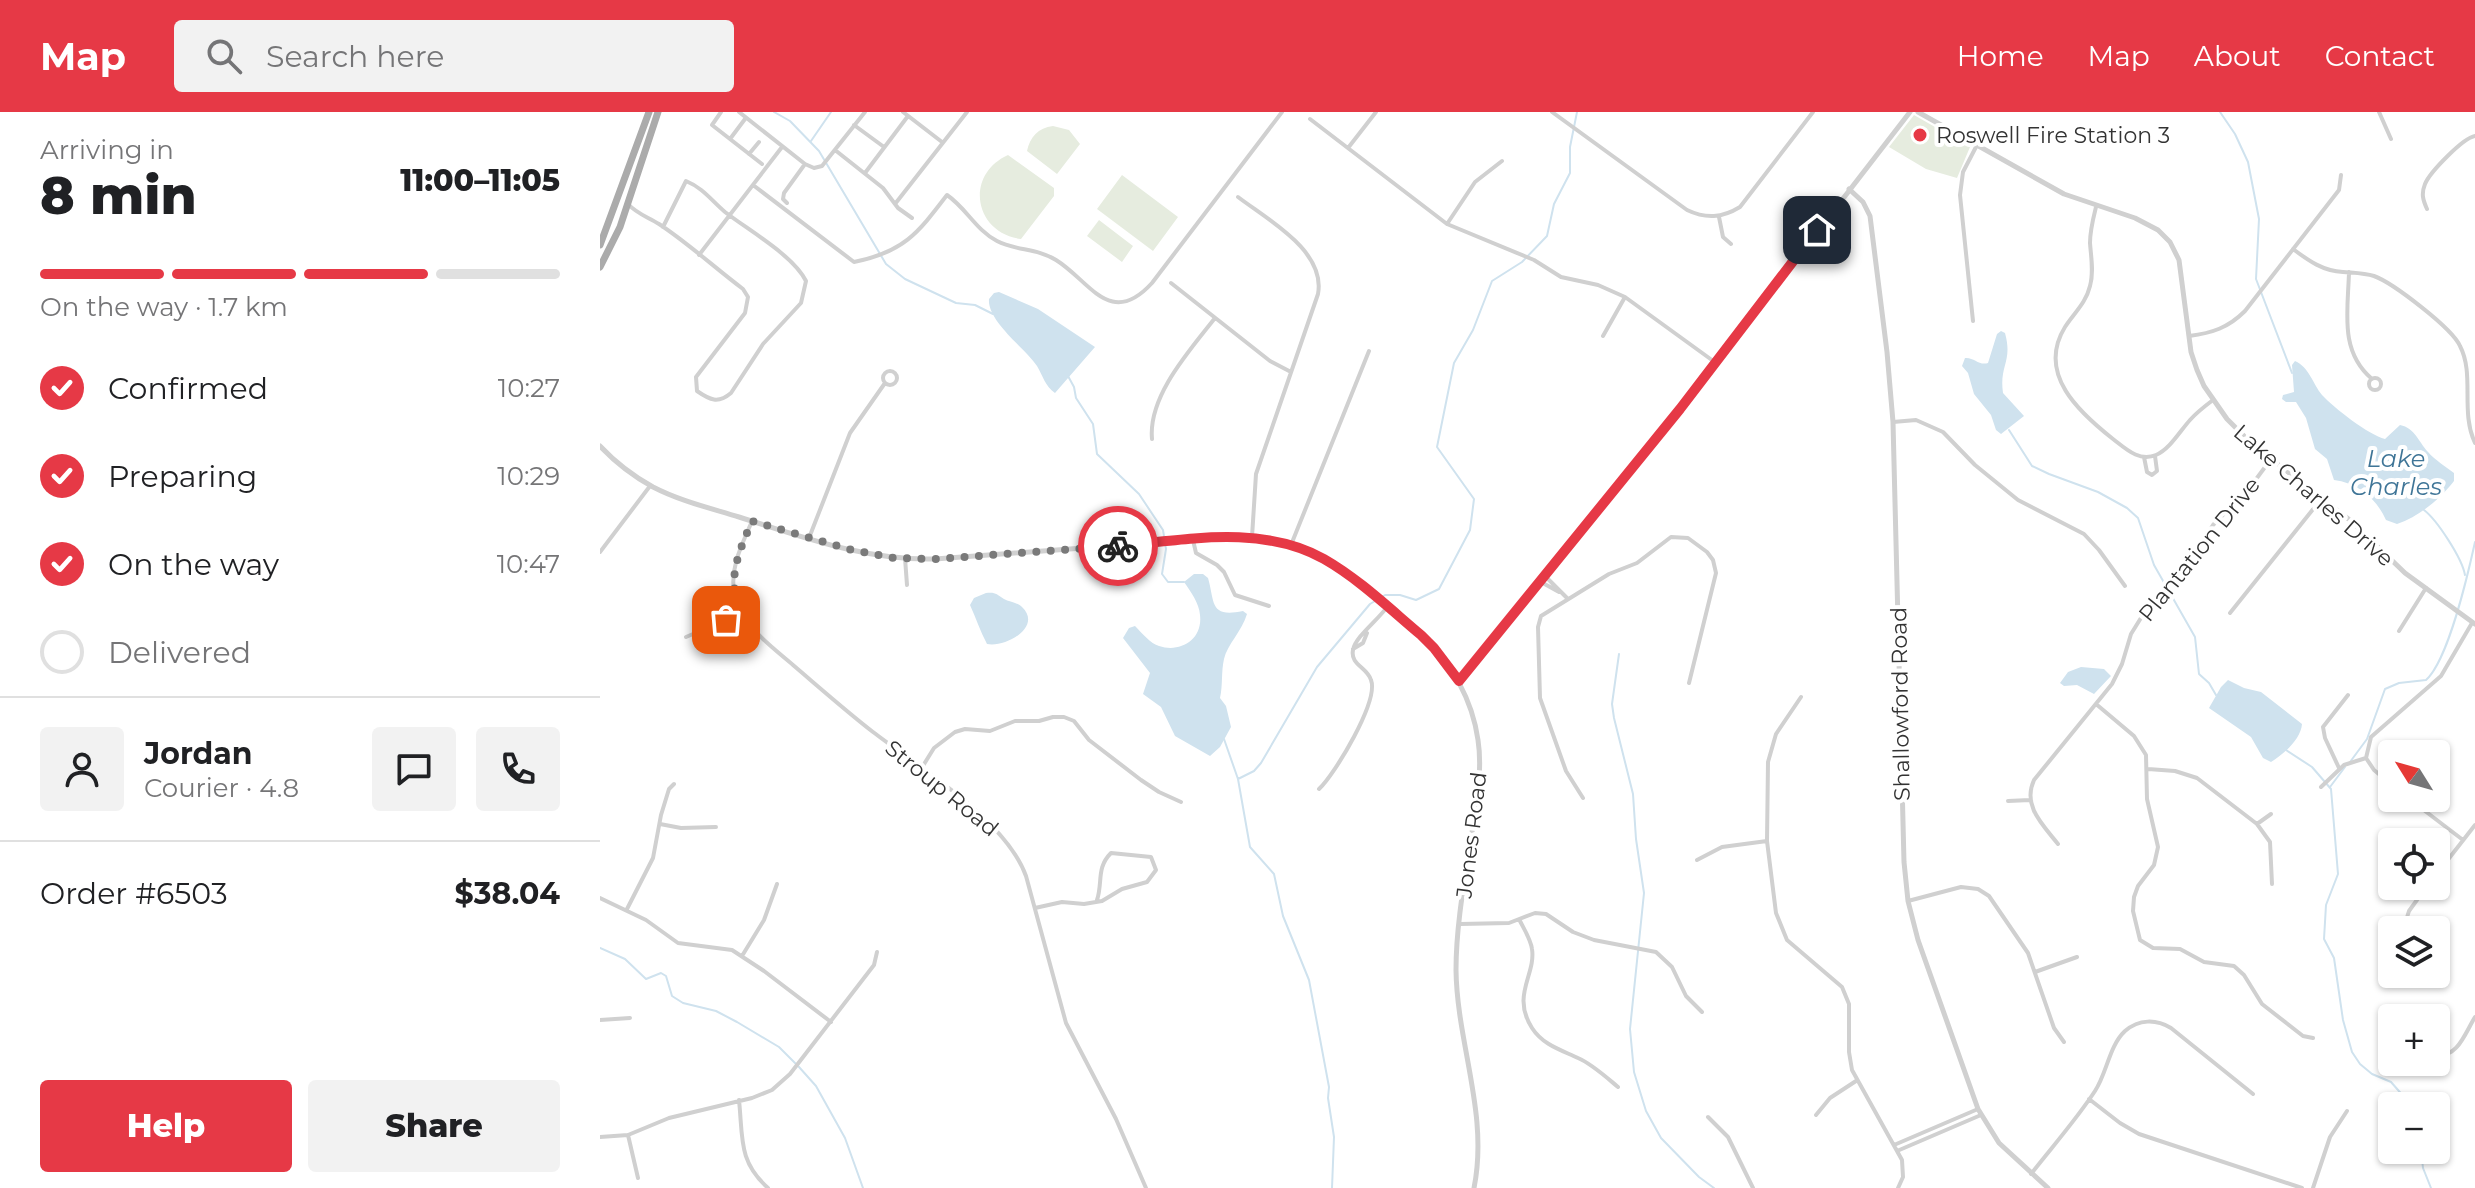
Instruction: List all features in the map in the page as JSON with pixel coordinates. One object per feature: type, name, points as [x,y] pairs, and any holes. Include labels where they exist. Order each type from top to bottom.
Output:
[{"type":"main road","points":[[600,245],[649,112]]},
{"type":"main road","points":[[600,267],[612,246],[658,112]]},
{"type":"street","points":[[721,112],[712,125],[762,164]]},
{"type":"street","points":[[739,112],[814,168],[822,166],[865,112]]},
{"type":"street","points":[[895,204],[967,112]]},
{"type":"street","points":[[753,185],[854,262],[907,242],[947,195],[962,205],[977,226],[989,236],[1012,248],[1047,255],[1108,302],[1126,301],[1135,299],[1152,283],[1282,112]]},
{"type":"street","points":[[1348,148],[1376,112]]},
{"type":"street","points":[[1552,112],[1687,210],[1703,216],[1719,217],[1740,207],[1813,112]]},
{"type":"street","points":[[1459,681],[1716,363],[1910,112]]},
{"type":"street","name":"Lake Charles Drive","points":[[1918,112],[2064,194],[2145,221],[2158,230],[2170,242],[2181,268],[2189,336],[2197,370],[2213,400],[2239,433],[2351,521],[2393,562],[2474,624]]},
{"type":"street","points":[[2379,112],[2391,139]]},
{"type":"street","points":[[865,173],[905,114],[943,142]]},
{"type":"street","points":[[730,139],[746,118]]},
{"type":"street","points":[[1310,119],[1447,224],[1534,260],[1561,277],[1598,285],[1625,297],[1716,363]]},
{"type":"street","points":[[854,125],[884,147]]},
{"type":"street","points":[[2427,209],[2422,198],[2427,180],[2461,142],[2475,136]]},
{"type":"street","points":[[749,154],[759,142]]},
{"type":"street","points":[[1973,321],[1960,195],[1963,172],[1977,145]]},
{"type":"street","points":[[699,255],[782,147]]},
{"type":"street","points":[[835,150],[883,188],[895,204],[912,218]]},
{"type":"street","points":[[1447,224],[1475,182],[1502,161]]},
{"type":"street","points":[[787,203],[783,199],[784,193],[805,164]]},
{"type":"street","points":[[2189,336],[2216,332],[2236,321],[2339,190],[2341,175]]},
{"type":"street","points":[[628,203],[634,211],[663,227],[743,289],[748,297],[745,313],[696,377],[697,391],[716,401],[731,393],[763,344],[801,303],[806,281],[795,266],[730,216],[706,192],[686,181],[663,227]]},
{"type":"street","name":"Shallowford Road","points":[[1849,189],[1863,202],[1870,216],[1893,422],[1903,850],[1908,901],[1918,940],[1980,1112],[1999,1143],[2048,1188]]},
{"type":"street","points":[[1238,197],[1305,250],[1318,270],[1318,294],[1256,474],[1252,537]]},
{"type":"street","points":[[2096,207],[2090,233],[2090,286],[2083,304],[2060,337],[2058,367],[2065,391],[2078,410],[2131,452],[2144,457],[2155,456],[2165,450],[2192,418],[2213,400]]},
{"type":"street","points":[[1719,217],[1723,237],[1731,244]]},
{"type":"street","points":[[2293,249],[2320,267],[2369,275],[2387,282],[2447,328],[2457,339],[2466,362],[2466,410],[2475,443]]},
{"type":"street","points":[[2349,272],[2349,345],[2357,364],[2372,379]]},
{"type":"street","points":[[1171,283],[1270,361],[1291,372]]},
{"type":"street","points":[[1603,336],[1625,297]]},
{"type":"street","points":[[1152,439],[1152,427],[1170,377],[1215,318]]},
{"type":"street","points":[[1291,545],[1369,351]]},
{"type":"street","points":[[809,538],[850,433],[885,383]]},
{"type":"street","points":[[1893,422],[1916,420],[1939,429],[1975,465],[2018,500],[2084,534],[2125,586]]},
{"type":"street","name":"Jones Road","points":[[600,446],[650,486],[685,501],[870,555],[905,558],[1252,537],[1291,545],[1331,564],[1387,607],[1434,648],[1459,681],[1474,719],[1480,761],[1456,967],[1459,1014],[1479,1126],[1474,1188]]},
{"type":"street","points":[[2144,457],[2147,472],[2152,475],[2157,471],[2155,456]]},
{"type":"street","name":"Plantation Drive","points":[[2030,800],[2034,780],[2118,674],[2131,634],[2144,613],[2178,577],[2213,525],[2251,486],[2271,459]]},
{"type":"street","points":[[600,552],[650,486]]},
{"type":"street","points":[[2230,613],[2322,498]]},
{"type":"street","name":"Stroup Road","points":[[752,521],[734,571],[734,590],[742,613],[755,631],[989,824],[1005,839],[1022,866],[1066,1023],[1114,1115],[1146,1188]]},
{"type":"street","points":[[1583,798],[1566,771],[1539,691],[1539,619],[1545,612],[1609,574],[1637,563],[1665,539],[1678,536],[1692,540],[1710,556],[1716,573],[1689,683]]},
{"type":"street","points":[[1193,540],[1196,553],[1224,572],[1235,595],[1269,606]]},
{"type":"street","points":[[1110,546],[1110,562]]},
{"type":"street","points":[[905,558],[907,585]]},
{"type":"street","points":[[1543,579],[1567,598]]},
{"type":"street","points":[[2399,631],[2426,588]]},
{"type":"street","points":[[1319,789],[1332,776],[1350,746],[1373,689],[1368,674],[1355,662],[1353,649],[1363,643],[1367,631],[1387,607]]},
{"type":"street","points":[[686,637],[742,613]]},
{"type":"street","points":[[2378,773],[2366,758],[2371,737],[2441,676],[2474,624]]},
{"type":"street","points":[[2339,768],[2323,727],[2348,695]]},
{"type":"street","points":[[1801,697],[1777,733],[1770,750],[1767,841],[1776,913],[1781,931],[1794,947],[1836,979],[1846,995],[1849,1059],[1856,1081],[1896,1148],[1904,1171],[1898,1188]]},
{"type":"street","points":[[2096,704],[2140,741],[2146,755],[2147,799],[2158,847],[2154,865],[2138,886],[2134,897],[2133,911],[2140,940],[2153,948],[2180,949],[2204,962],[2234,966],[2244,975],[2262,1004],[2303,1036],[2313,1038]]},
{"type":"street","points":[[921,769],[934,748],[955,732],[965,729],[990,731],[1015,721],[1064,717],[1074,721],[1089,740],[1141,780],[1181,802]]},
{"type":"street","points":[[2321,787],[2339,768],[2366,758]]},
{"type":"street","points":[[2148,769],[2175,771],[2197,778],[2257,824],[2270,842],[2272,884]]},
{"type":"street","points":[[627,909],[653,858],[669,789],[674,784]]},
{"type":"street","points":[[2008,803],[2030,800],[2034,813],[2058,844]]},
{"type":"street","points":[[2426,812],[2463,840]]},
{"type":"street","points":[[2257,824],[2271,814]]},
{"type":"street","points":[[660,824],[681,828],[716,827]]},
{"type":"street","points":[[2450,857],[2475,825]]},
{"type":"street","points":[[1697,860],[1722,847],[1767,841]]},
{"type":"street","points":[[1035,908],[1062,902],[1084,904],[1102,901],[1153,877],[1156,870],[1151,857],[1111,853],[1099,870],[1097,900]]},
{"type":"street","points":[[742,956],[764,920],[777,884]]},
{"type":"street","points":[[1908,901],[1961,887],[1983,892],[1993,901],[2022,941],[2054,1028],[2064,1042]]},
{"type":"street","points":[[1100,890],[1111,895]]},
{"type":"street","points":[[600,898],[627,909],[678,943],[723,947],[742,956],[831,1022]]},
{"type":"street","points":[[1460,924],[1498,924],[1520,921],[1535,913],[1546,914],[1573,932],[1594,940],[1656,952],[1672,967],[1686,996],[1702,1012]]},
{"type":"street","points":[[1520,921],[1532,946],[1533,958],[1523,997],[1532,1028],[1554,1049],[1579,1058],[1618,1087]]},
{"type":"street","points":[[600,1137],[628,1135],[669,1118],[762,1095],[781,1084],[874,965],[877,952]]},
{"type":"street","points":[[2035,972],[2077,957]]},
{"type":"street","points":[[2450,1054],[2475,1017]]},
{"type":"street","points":[[600,1020],[630,1018]]},
{"type":"street","points":[[2031,1174],[2100,1083],[2119,1038],[2133,1025],[2149,1021],[2171,1028],[2253,1094]]},
{"type":"street","points":[[1816,1115],[1830,1098],[1856,1081]]},
{"type":"street","points":[[2089,1099],[2139,1134],[2302,1188]]},
{"type":"street","points":[[739,1100],[745,1156],[750,1169],[768,1188]]},
{"type":"street","points":[[2313,1188],[2330,1137],[2347,1111]]},
{"type":"street","points":[[1896,1148],[1980,1112]]},
{"type":"street","points":[[1708,1117],[1728,1137],[1753,1188]]},
{"type":"street","points":[[628,1135],[638,1178]]},
{"type":"shaded area","points":[[1914,115],[1970,147],[1957,178],[1926,169],[1889,147]]},
{"type":"shaded area","points":[[1053,126],[1069,130],[1080,144],[1057,174],[1027,151],[1036,134]]},
{"type":"shaded area","points":[[1008,155],[1054,188],[1054,196],[1021,239],[993,226],[980,202],[980,189],[985,176],[994,164]]},
{"type":"shaded area","points":[[1122,175],[1178,217],[1153,251],[1097,209]]},
{"type":"shaded area","points":[[1099,220],[1133,246],[1122,262],[1087,236]]},
{"type":"water","points":[[999,292],[1038,309],[1095,347],[1055,393],[1046,384],[1037,366],[994,316],[989,299]]},
{"type":"water","points":[[2001,331],[2005,333],[2008,351],[2003,393],[2024,416],[2001,434],[1974,394],[1968,373],[1962,366],[1965,358],[1988,363],[1997,334]]},
{"type":"water","name":"Lake Charles","points":[[2295,361],[2307,371],[2327,400],[2370,432],[2385,439],[2400,425],[2409,429],[2431,455],[2454,473],[2454,481],[2421,512],[2397,524],[2386,520],[2365,493],[2351,484],[2334,480],[2327,459],[2315,449],[2306,418],[2296,402],[2282,399],[2283,395],[2294,392],[2292,365]]},
{"type":"water","points":[[1194,574],[1203,574],[1208,578],[1213,601],[1219,610],[1232,613],[1243,611],[1247,614],[1228,648],[1223,664],[1220,698],[1226,706],[1231,727],[1220,747],[1210,756],[1175,736],[1161,707],[1143,694],[1150,673],[1123,638],[1129,628],[1135,626],[1149,640],[1167,648],[1182,646],[1194,638],[1200,615],[1184,582]]},
{"type":"water","points":[[986,593],[996,594],[1022,607],[1027,614],[1025,629],[1003,643],[987,644],[970,605],[974,598]]},
{"type":"water","points":[[2081,667],[2104,669],[2111,676],[2094,694],[2077,685],[2064,686],[2060,683],[2068,672]]},
{"type":"water","points":[[2228,680],[2261,692],[2302,724],[2295,741],[2271,762],[2263,758],[2251,737],[2209,708]]},
{"type":"waterway","points":[[774,112],[790,121],[819,151],[886,264],[905,279],[956,303],[975,305],[993,314]]},
{"type":"waterway","points":[[811,141],[831,112]]},
{"type":"waterway","points":[[1238,779],[1254,771],[1261,763],[1317,667],[1370,604],[1385,595],[1416,600],[1439,589],[1470,530],[1474,499],[1437,447],[1454,363],[1473,330],[1492,281],[1522,262],[1547,236],[1554,204],[1570,173],[1570,147],[1577,112]]},
{"type":"waterway","points":[[2220,112],[2248,162],[2259,219],[2256,279],[2292,373]]},
{"type":"waterway","points":[[1068,376],[1076,398],[1093,424],[1097,454],[1139,494],[1163,530],[1166,549],[1162,574],[1168,582],[1184,582]]},
{"type":"waterway","points":[[2009,430],[2032,466],[2098,492],[2138,518],[2154,565],[2195,637],[2199,674],[2216,695]]},
{"type":"waterway","points":[[2424,510],[2448,540],[2465,575]]},
{"type":"waterway","points":[[2350,762],[2367,739],[2385,689],[2399,683],[2426,680],[2434,670],[2456,616],[2475,542]]},
{"type":"waterway","points":[[1619,654],[1612,704],[1633,794],[1644,893],[1630,1029],[1634,1072],[1646,1111],[1661,1138],[1714,1188]]},
{"type":"waterway","points":[[1224,739],[1238,779],[1250,847],[1274,874],[1283,916],[1309,980],[1329,1087],[1334,1137],[1332,1188]]},
{"type":"waterway","points":[[2286,750],[2312,767],[2331,789],[2338,874],[2326,905],[2324,939],[2334,958],[2343,1020],[2352,1052],[2360,1064],[2372,1074],[2391,1082],[2400,1092]]},
{"type":"waterway","points":[[2330,787],[2345,767]]},
{"type":"waterway","points":[[600,948],[625,959],[646,979],[661,973],[666,976],[672,996],[683,1003],[716,1011],[779,1047],[816,1086],[845,1138],[863,1188]]},
{"type":"waterway","points":[[2423,1164],[2431,1188]]},
{"type":"way so far","points":[[726,620],[742,613],[734,590],[734,571],[752,521],[870,555],[894,558],[935,559],[1118,546]]},
{"type":"place","name":"Roswell Fire Station 3","points":[[1920,135]]},
{"type":"route","points":[[1118,546],[1252,537],[1302,548],[1331,564],[1421,635],[1459,681],[1680,409],[1817,230]]}]
